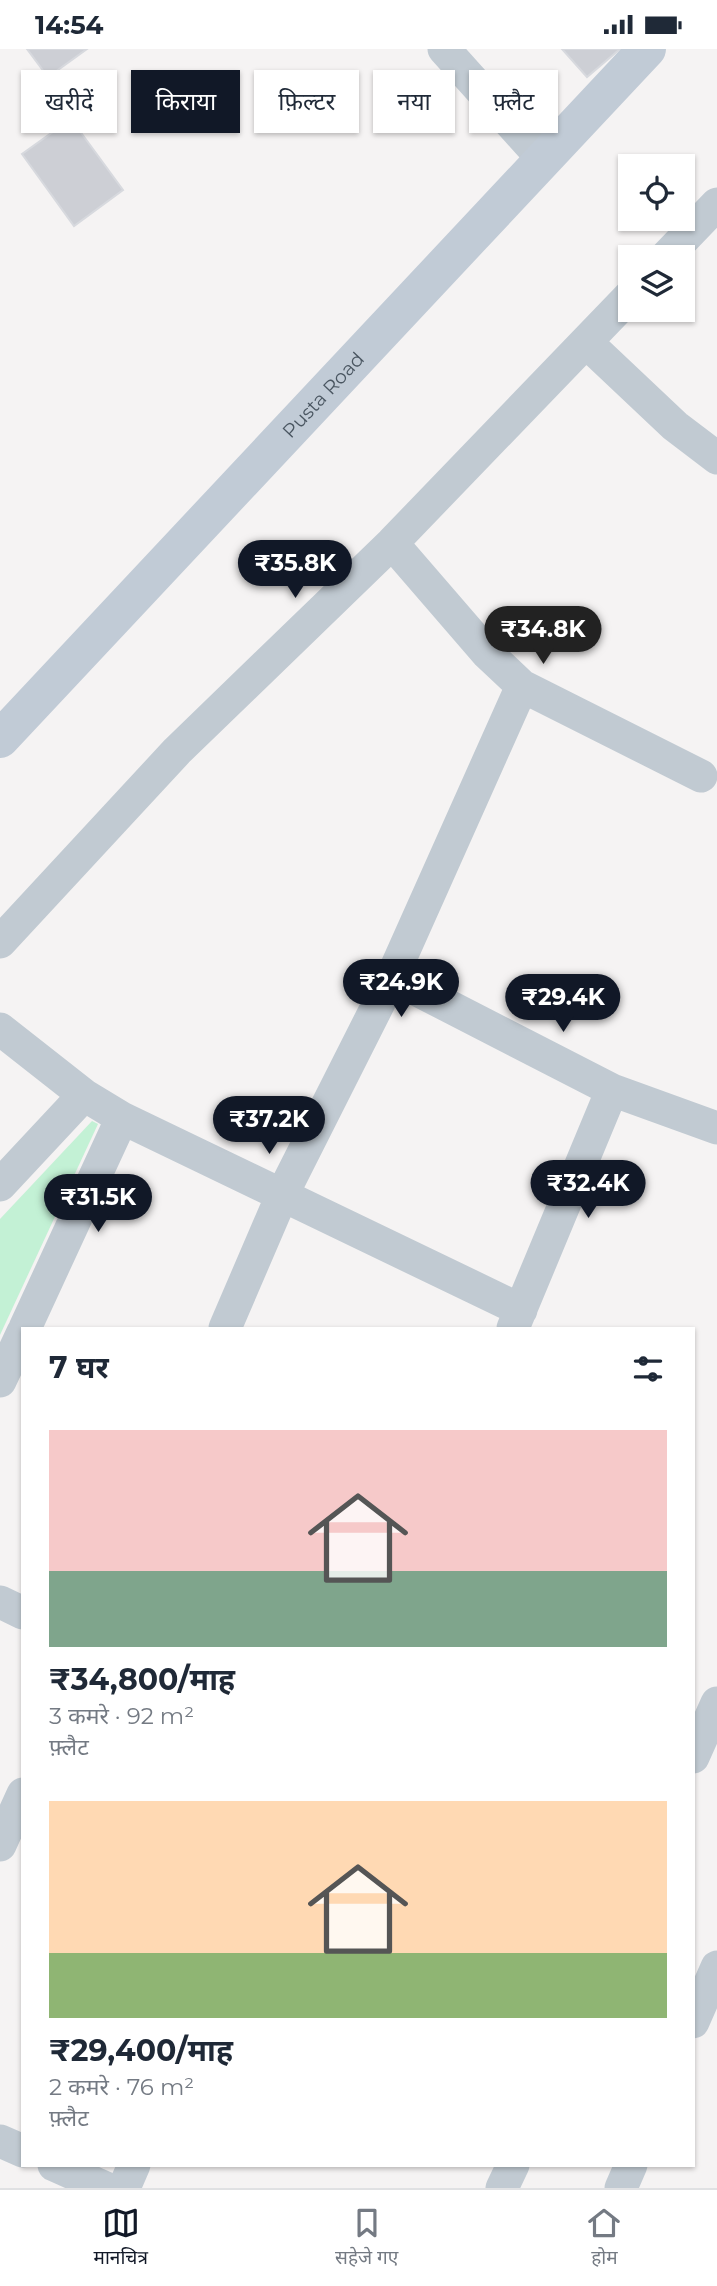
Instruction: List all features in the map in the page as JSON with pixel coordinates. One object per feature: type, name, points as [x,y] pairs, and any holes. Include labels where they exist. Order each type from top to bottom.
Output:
[{"type":"street","points":[[443,49],[543,159]]},
{"type":"street","name":"Pusta Road","points":[[1,737],[647,49]]},
{"type":"street","points":[[678,245],[717,204]]},
{"type":"street","points":[[0,942],[177,751],[392,543],[618,309]]},
{"type":"street","points":[[586,342],[675,426],[717,458]]},
{"type":"street","points":[[392,543],[487,653],[522,686],[701,776]]},
{"type":"street","points":[[225,1327],[283,1193],[392,977],[522,686]]},
{"type":"street","points":[[392,977],[612,1090],[717,1128]]},
{"type":"street","points":[[0,1029],[84,1095],[122,1118],[283,1193],[517,1319],[612,1090]]},
{"type":"street","points":[[0,1185],[84,1095]]},
{"type":"street","points":[[25,1327],[122,1118]]},
{"type":"street","points":[[0,1381],[21,1336]]},
{"type":"street","points":[[0,1602],[21,1612]]},
{"type":"street","points":[[695,1752],[717,1703]]},
{"type":"street","points":[[21,1798],[0,1845],[21,1853]]},
{"type":"street","points":[[695,2017],[717,1967]]},
{"type":"street","points":[[0,2141],[21,2150]]},
{"type":"street","points":[[59,2167],[106,2188]]},
{"type":"street","points":[[124,2188],[133,2167]]},
{"type":"street","points":[[502,2188],[512,2167]]},
{"type":"street","points":[[621,2188],[630,2167]]},
{"type":"green space","points":[[92,1121],[98,1124],[0,1335],[0,1219]]},
{"type":"building","points":[[27,49],[87,49],[58,70],[43,70]]},
{"type":"building","points":[[562,49],[620,49],[587,77]]},
{"type":"building","points":[[51,133],[81,133],[123,190],[74,226],[22,154]]}]
